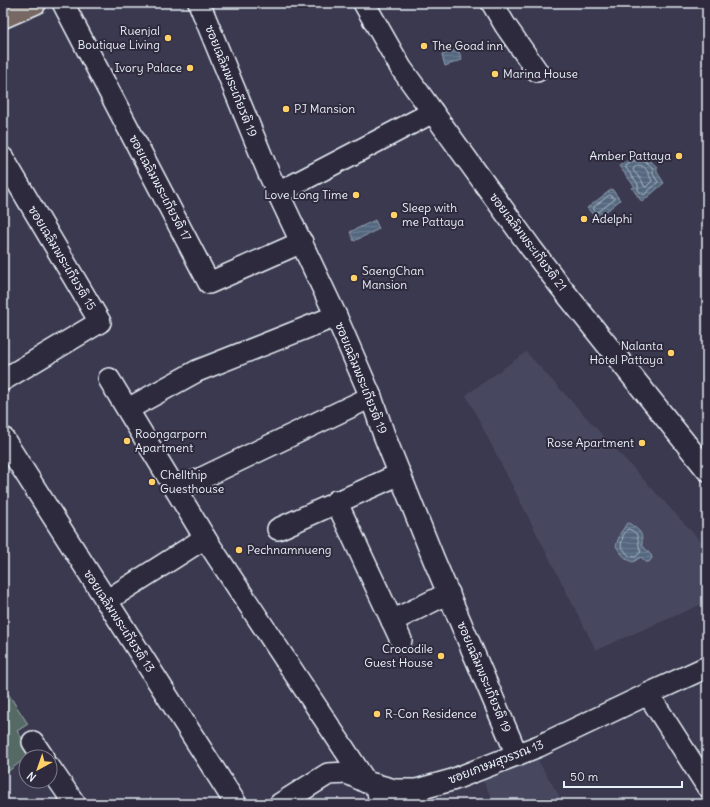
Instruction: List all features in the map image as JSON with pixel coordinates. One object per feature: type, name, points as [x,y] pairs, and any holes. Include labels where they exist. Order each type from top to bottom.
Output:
[{"type":"main road","points":[[3,17],[35,3]]},
{"type":"street","name":"ซอยเฉลิมพระเกียรติ 17","points":[[63,3],[209,283],[302,242]]},
{"type":"street","name":"ซอยเฉลิมพระเกียรติ 19","points":[[199,3],[227,74],[278,193],[336,316],[371,397],[400,474],[517,755]]},
{"type":"street","name":"ซอยเฉลิมพระเกียรติ 21","points":[[364,3],[401,68],[560,286],[707,470]]},
{"type":"street","points":[[492,3],[505,25],[537,71]]},
{"type":"street","points":[[278,193],[433,112]]},
{"type":"street","name":"ซอยเฉลิมพระเกียรติ 15","points":[[3,158],[100,322],[3,380]]},
{"type":"street","points":[[128,409],[197,371],[336,316]]},
{"type":"street","points":[[109,379],[206,538],[374,790]]},
{"type":"street","points":[[177,490],[371,397]]},
{"type":"street","name":"ซอยเฉลิมพระเกียรติ 13","points":[[3,438],[236,804]]},
{"type":"street","points":[[278,529],[336,501],[400,474]]},
{"type":"street","points":[[336,501],[401,640]]},
{"type":"street","points":[[106,601],[206,538]]},
{"type":"street","points":[[392,621],[449,594]]},
{"type":"street","name":"ซอยเกษมสุวรรณ 13","points":[[280,804],[328,774],[347,773],[374,790],[416,790],[452,780],[539,746],[707,667]]},
{"type":"street","points":[[648,694],[707,786]]},
{"type":"street","points":[[58,780],[75,804]]},
{"type":"shaded area","points":[[526,352],[707,548],[707,602],[596,650],[466,395]]},
{"type":"shaded area","points":[[536,757],[564,804],[495,804],[482,779]]},
{"type":"green space","points":[[3,686],[28,724],[17,731],[30,749],[18,749],[18,764],[3,775]]},
{"type":"water","points":[[458,49],[462,60],[445,66],[442,55]]},
{"type":"water","points":[[635,156],[645,156],[657,167],[657,172],[664,183],[642,202],[632,188],[635,187],[619,166]]},
{"type":"water","points":[[612,189],[620,200],[597,219],[587,208]]},
{"type":"water","points":[[375,220],[379,229],[354,241],[350,232]]},
{"type":"water","points":[[627,523],[640,532],[642,537],[642,545],[652,558],[649,562],[646,562],[641,557],[633,562],[630,561],[623,556],[616,546],[620,534]]},
{"type":"place","name":"Ruenjal Boutique Living","points":[[168,38]]},
{"type":"place","name":"The Goad inn","points":[[424,46]]},
{"type":"place","name":"Ivory Palace","points":[[190,68]]},
{"type":"place","name":"Marina House","points":[[495,74]]},
{"type":"place","name":"PJ Mansion","points":[[286,109]]},
{"type":"place","name":"Amber Pattaya","points":[[679,156]]},
{"type":"place","name":"Love Long Time","points":[[356,195]]},
{"type":"place","name":"Sleep with me Pattaya","points":[[394,215]]},
{"type":"place","name":"Adelphi","points":[[584,219]]},
{"type":"place","name":"SaengChan Mansion","points":[[354,278]]},
{"type":"place","name":"Nalanta Hotel Pattaya","points":[[671,353]]},
{"type":"place","name":"Roongarporn Apartment","points":[[127,441]]},
{"type":"place","name":"Rose Apartment","points":[[642,443]]},
{"type":"place","name":"Chellthip Guesthouse","points":[[152,482]]},
{"type":"place","name":"Pechnamnueng","points":[[239,550]]},
{"type":"place","name":"Crocodile Guest House","points":[[441,656]]},
{"type":"place","name":"R-Con Residence","points":[[377,714]]}]
